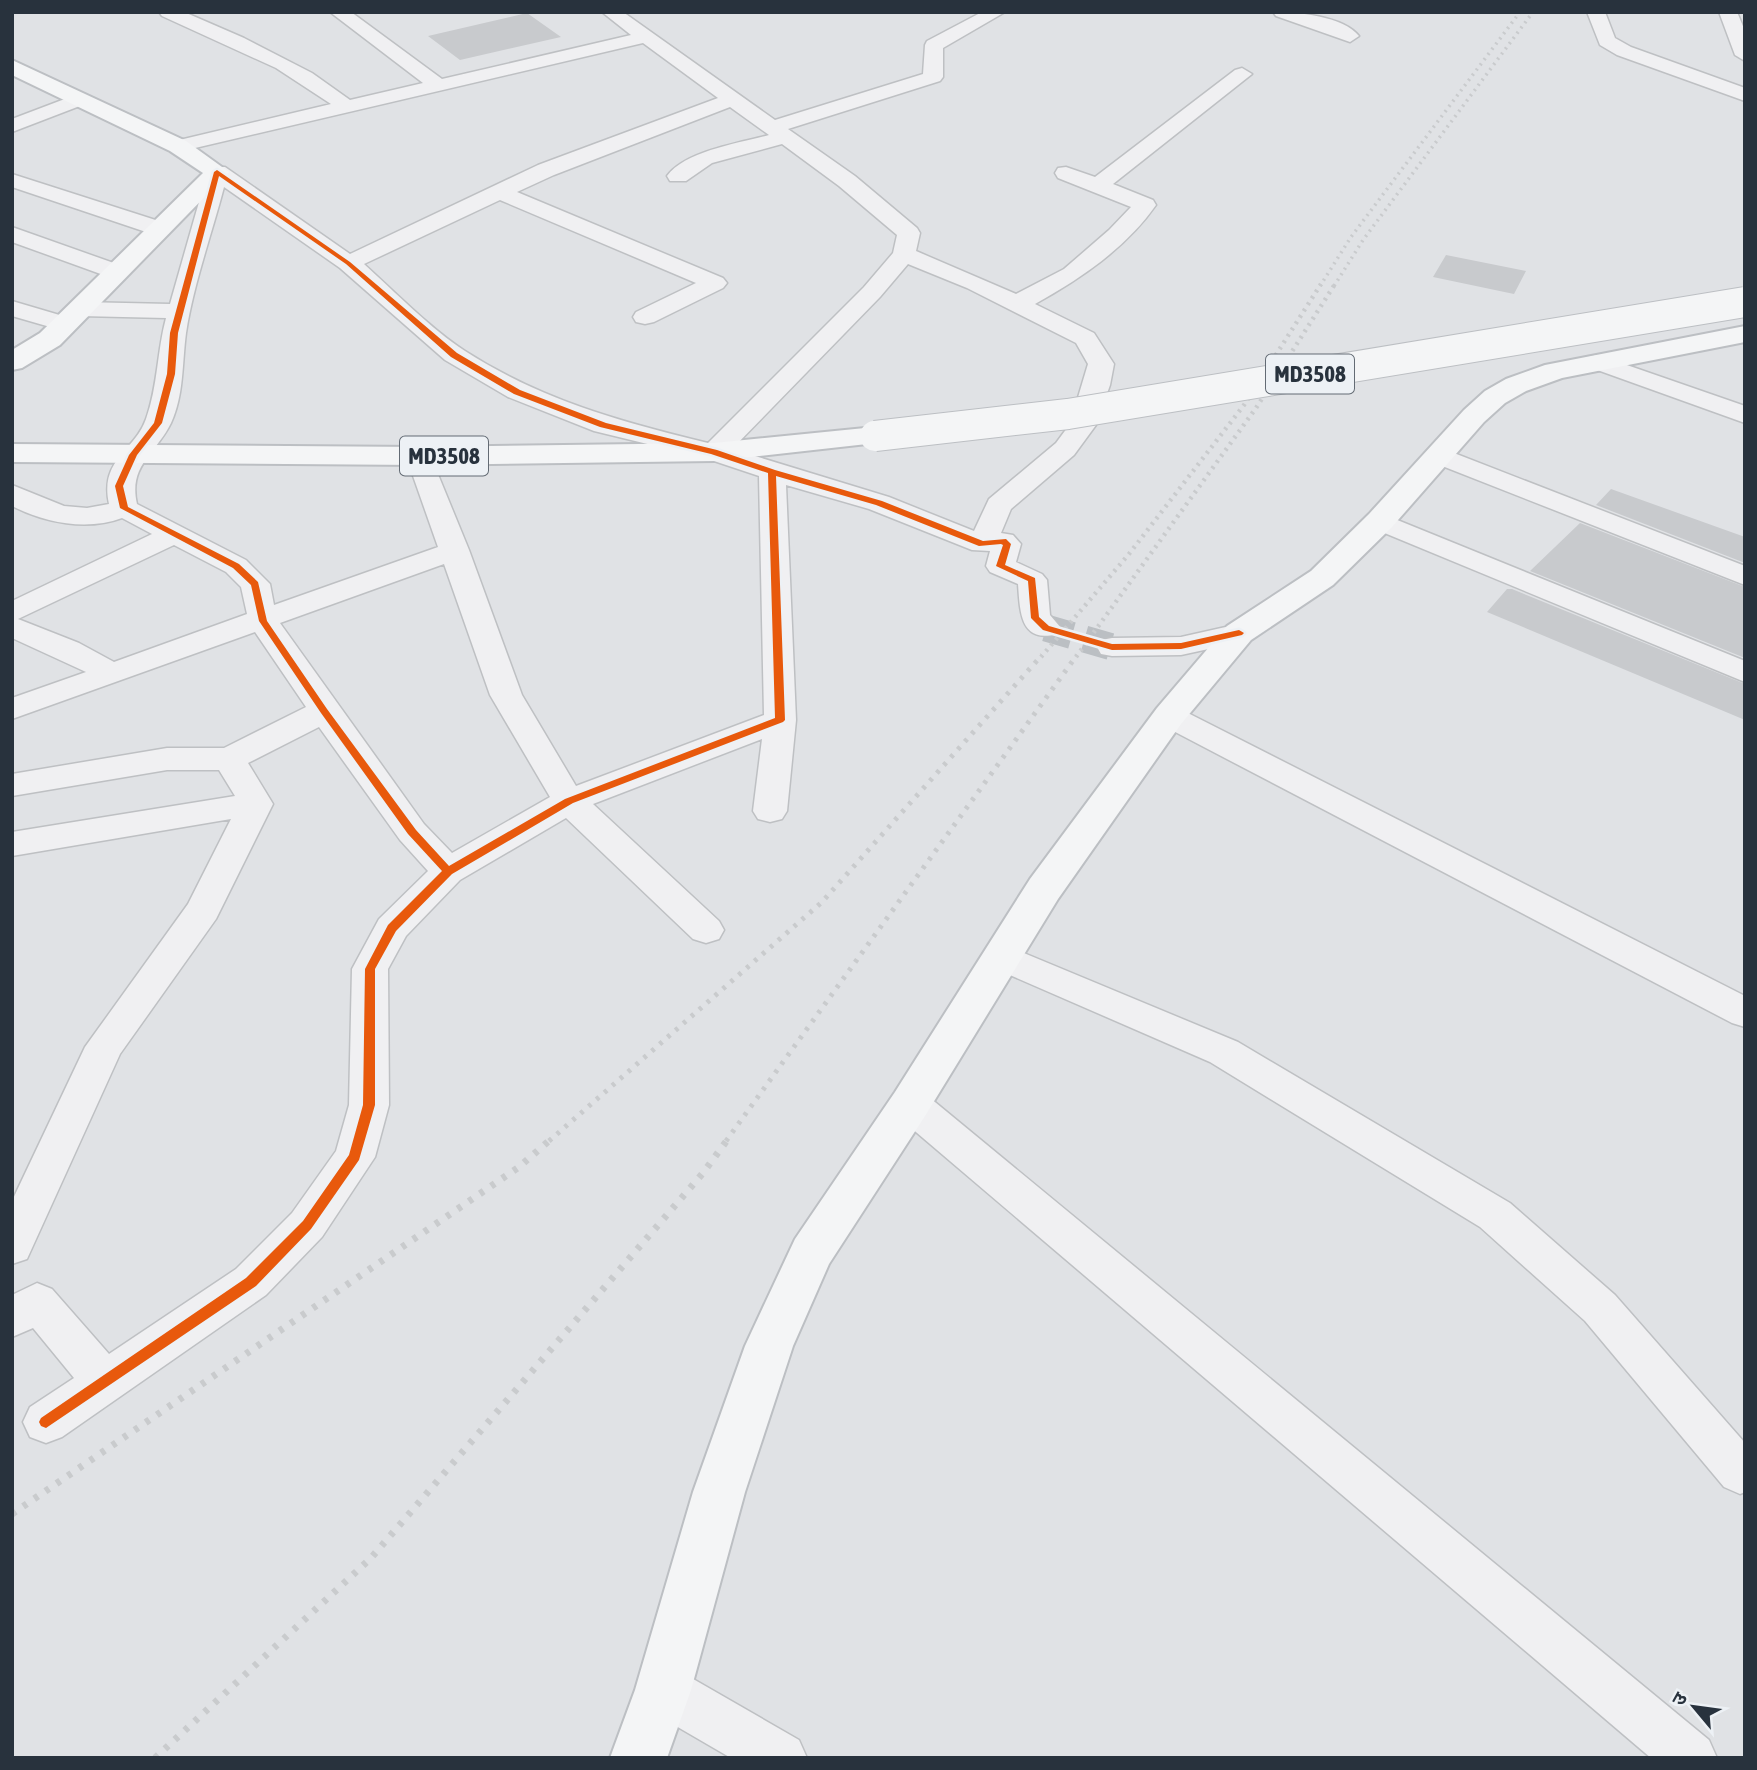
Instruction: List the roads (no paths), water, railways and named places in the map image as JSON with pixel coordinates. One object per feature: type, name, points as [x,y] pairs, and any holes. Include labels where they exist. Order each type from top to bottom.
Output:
[{"type":"main road","points":[[12,66],[178,146],[217,172],[50,339],[12,362]]},
{"type":"main road","name":"MD3508","points":[[12,453],[419,456],[714,452],[1068,414],[1745,302]]},
{"type":"main road","points":[[638,1758],[663,1690],[719,1492],[769,1346],[811,1253],[910,1104],[1044,889],[1169,716],[1239,632],[1322,578],[1380,521],[1474,416],[1495,397],[1516,385],[1555,371],[1745,334]]},
{"type":"street","points":[[168,12],[238,42],[324,88],[345,106]]},
{"type":"street","points":[[339,12],[437,84]]},
{"type":"street","points":[[611,12],[730,100],[847,181],[909,233],[904,254],[872,292],[714,452]]},
{"type":"street","points":[[678,176],[705,159],[933,77],[934,45],[996,12]]},
{"type":"street","points":[[1282,12],[1326,24],[1350,36]]},
{"type":"street","points":[[1596,12],[1607,41],[1624,51],[1745,95]]},
{"type":"street","points":[[1728,12],[1745,55]]},
{"type":"street","points":[[178,146],[646,37]]},
{"type":"street","points":[[1098,185],[1242,74]]},
{"type":"street","points":[[12,126],[78,100]]},
{"type":"street","points":[[348,263],[546,170],[730,100]]},
{"type":"street","points":[[124,508],[120,486],[132,455],[158,423],[171,374],[174,333],[179,311],[217,172],[348,263],[454,355],[517,392],[603,425],[714,452],[879,503],[982,544],[1003,541],[1007,544],[1000,566],[1032,580],[1035,618],[1046,628]]},
{"type":"street","points":[[1016,304],[1072,274],[1117,235],[1145,205],[1066,173]]},
{"type":"street","points":[[12,180],[160,229]]},
{"type":"street","points":[[499,192],[715,283],[645,317]]},
{"type":"street","points":[[12,234],[117,272]]},
{"type":"street","points":[[904,254],[975,283],[1084,338],[1101,364],[1097,385],[1083,425],[1065,449],[999,505],[982,544]]},
{"type":"street","points":[[12,308],[72,316],[179,311]]},
{"type":"street","points":[[1598,362],[1745,415]]},
{"type":"street","points":[[419,456],[506,695],[569,802],[706,930]]},
{"type":"street","points":[[1441,456],[1745,576]]},
{"type":"street","points":[[770,811],[780,720],[772,472]]},
{"type":"street","points":[[12,493],[38,508],[74,514],[97,516],[124,508],[236,566],[255,584],[263,621],[324,711],[412,832],[448,871]]},
{"type":"street","points":[[1380,521],[1745,672]]},
{"type":"street","points":[[12,612],[172,535]]},
{"type":"street","points":[[12,709],[455,550]]},
{"type":"street","points":[[12,627],[68,650],[114,674]]},
{"type":"street","points":[[1112,647],[1181,646],[1239,632]]},
{"type":"street","points":[[12,785],[167,759],[229,759],[324,711]]},
{"type":"street","points":[[1169,716],[1745,1013]]},
{"type":"street","points":[[46,1422],[251,1282],[306,1225],[355,1157],[369,1105],[370,969],[392,928],[448,871],[569,802],[780,720]]},
{"type":"street","points":[[229,759],[256,804]]},
{"type":"street","points":[[12,845],[256,804]]},
{"type":"street","points":[[12,1246],[104,1047],[203,910],[256,804]]},
{"type":"street","points":[[1002,957],[1224,1052],[1495,1215],[1600,1308],[1740,1472]]},
{"type":"street","points":[[910,1104],[1691,1758]]},
{"type":"street","points":[[12,1318],[37,1303],[105,1381]]},
{"type":"street","points":[[663,1690],[781,1758]]},
{"type":"tunnel","points":[[1046,628],[1112,647]]},
{"type":"railway","points":[[1320,286],[1351,237],[1520,12]]},
{"type":"railway","points":[[1334,286],[1363,240],[1533,12]]},
{"type":"railway","points":[[1041,657],[1129,554],[1244,405],[1321,284]]},
{"type":"railway","points":[[1076,657],[1256,408],[1335,284]]},
{"type":"railway","points":[[549,1141],[822,902],[1042,655]]},
{"type":"railway","points":[[726,1141],[1077,655]]},
{"type":"railway","points":[[12,1514],[519,1167],[551,1139]]},
{"type":"railway","points":[[155,1758],[371,1558],[703,1173],[728,1139]]}]
